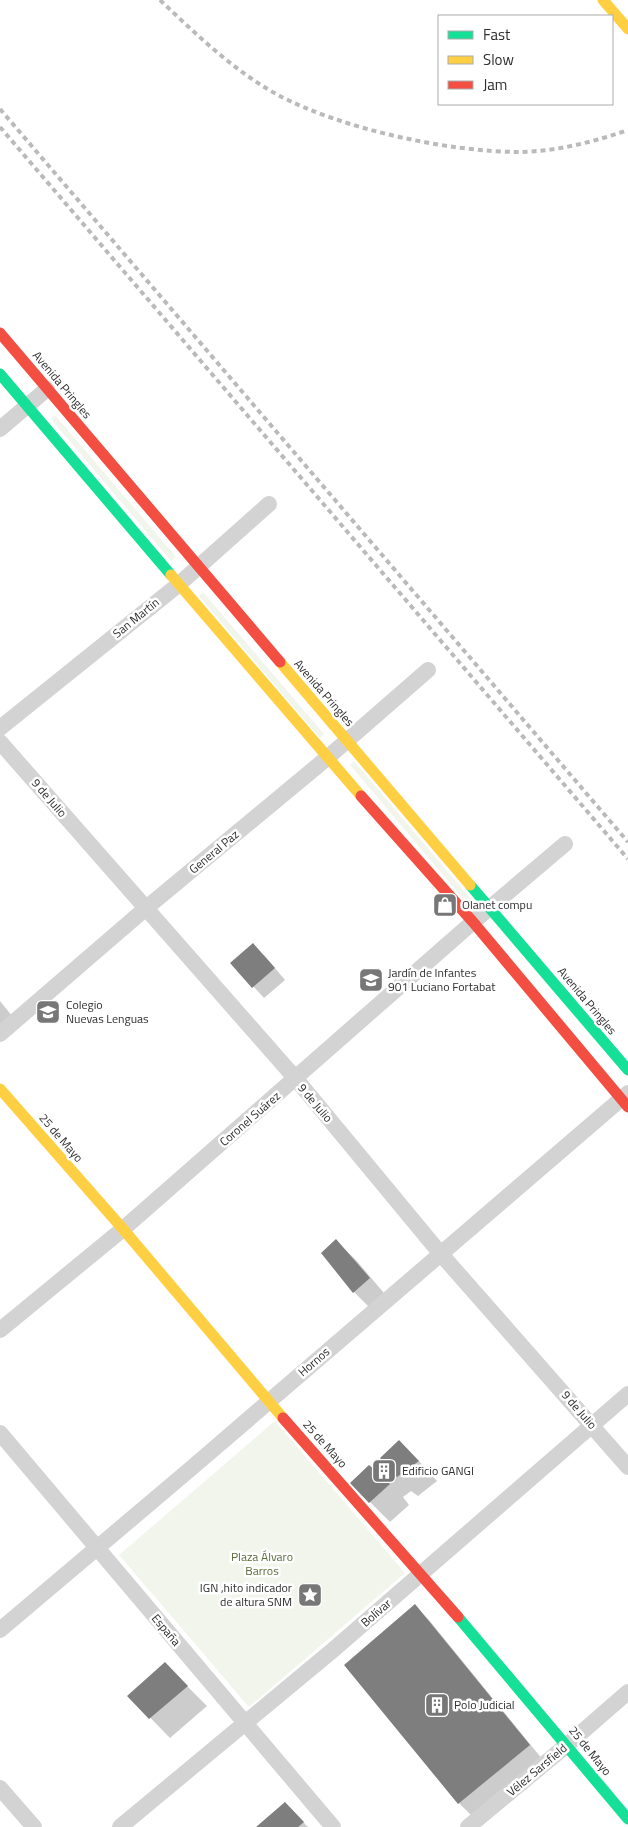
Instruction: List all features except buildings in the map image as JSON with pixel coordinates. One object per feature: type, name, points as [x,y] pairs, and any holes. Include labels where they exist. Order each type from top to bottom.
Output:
[{"type":"main road","points":[[603,0],[628,29]]},
{"type":"main road","name":"Avenida Pringles","points":[[0,334],[628,1070]]},
{"type":"main road","points":[[0,374],[327,758],[473,922],[626,1100]]},
{"type":"main road","name":"25 de Mayo","points":[[0,1089],[269,1402],[421,1574],[628,1819]]},
{"type":"street","points":[[0,429],[47,389]]},
{"type":"street","name":"San Martín","points":[[0,728],[178,584],[269,504]]},
{"type":"street","name":"General Paz","points":[[0,1034],[145,909],[327,758],[428,670]]},
{"type":"street","name":"9 de Julio","points":[[0,742],[296,1079],[440,1253],[628,1467]]},
{"type":"street","name":"Coronel Suárez","points":[[0,1330],[123,1230],[490,907],[565,844]]},
{"type":"street","name":"Hornos","points":[[0,1630],[269,1402],[440,1253],[626,1100]]},
{"type":"street","name":"Bolívar","points":[[120,1827],[244,1722],[333,1650],[628,1394]]},
{"type":"street","name":"España","points":[[0,1433],[332,1827]]},
{"type":"street","name":"Vélez Sarsfield","points":[[468,1827],[628,1692]]},
{"type":"street","points":[[0,1788],[34,1827]]},
{"type":"green space","points":[[55,415],[176,557],[171,561],[51,419]]},
{"type":"green space","points":[[203,592],[324,734],[320,738],[199,596]]},
{"type":"green space","points":[[354,761],[475,904],[470,907],[350,765]]},
{"type":"green space","name":"Plaza Álvaro Barros","points":[[275,1421],[405,1573],[249,1707],[119,1555]]},
{"type":"railway","points":[[160,0],[216,52],[246,75],[278,95],[304,107],[364,128],[429,143],[461,148],[521,152],[575,145],[628,130]]},
{"type":"railway","points":[[0,109],[628,842]]},
{"type":"railway","points":[[0,127],[628,859]]},
{"type":"traffic: fast","points":[[0,374],[171,575]]},
{"type":"traffic: fast","points":[[470,885],[628,1070]]},
{"type":"traffic: fast","points":[[458,1617],[628,1819]]},
{"type":"traffic: slow","points":[[603,0],[628,29]]},
{"type":"traffic: slow","points":[[171,575],[361,796]]},
{"type":"traffic: slow","points":[[280,662],[470,885]]},
{"type":"traffic: slow","points":[[0,1089],[123,1229],[283,1418]]},
{"type":"traffic: jam","points":[[0,333],[280,662]]},
{"type":"traffic: jam","points":[[361,796],[473,922],[628,1107]]},
{"type":"traffic: jam","points":[[283,1418],[458,1617]]},
{"type":"place","name":"Olanet compu","points":[[445,905]]},
{"type":"place","name":"Jardín de Infantes 901 Luciano Fortabat","points":[[371,980]]},
{"type":"place","name":"Colegio Nuevas Lenguas","points":[[48,1012]]},
{"type":"place","name":"Edificio GANGI","points":[[384,1471]]},
{"type":"place","name":"IGN ,hito indicador de altura SNM","points":[[310,1595]]},
{"type":"place","name":"Polo Judicial","points":[[437,1705]]}]
